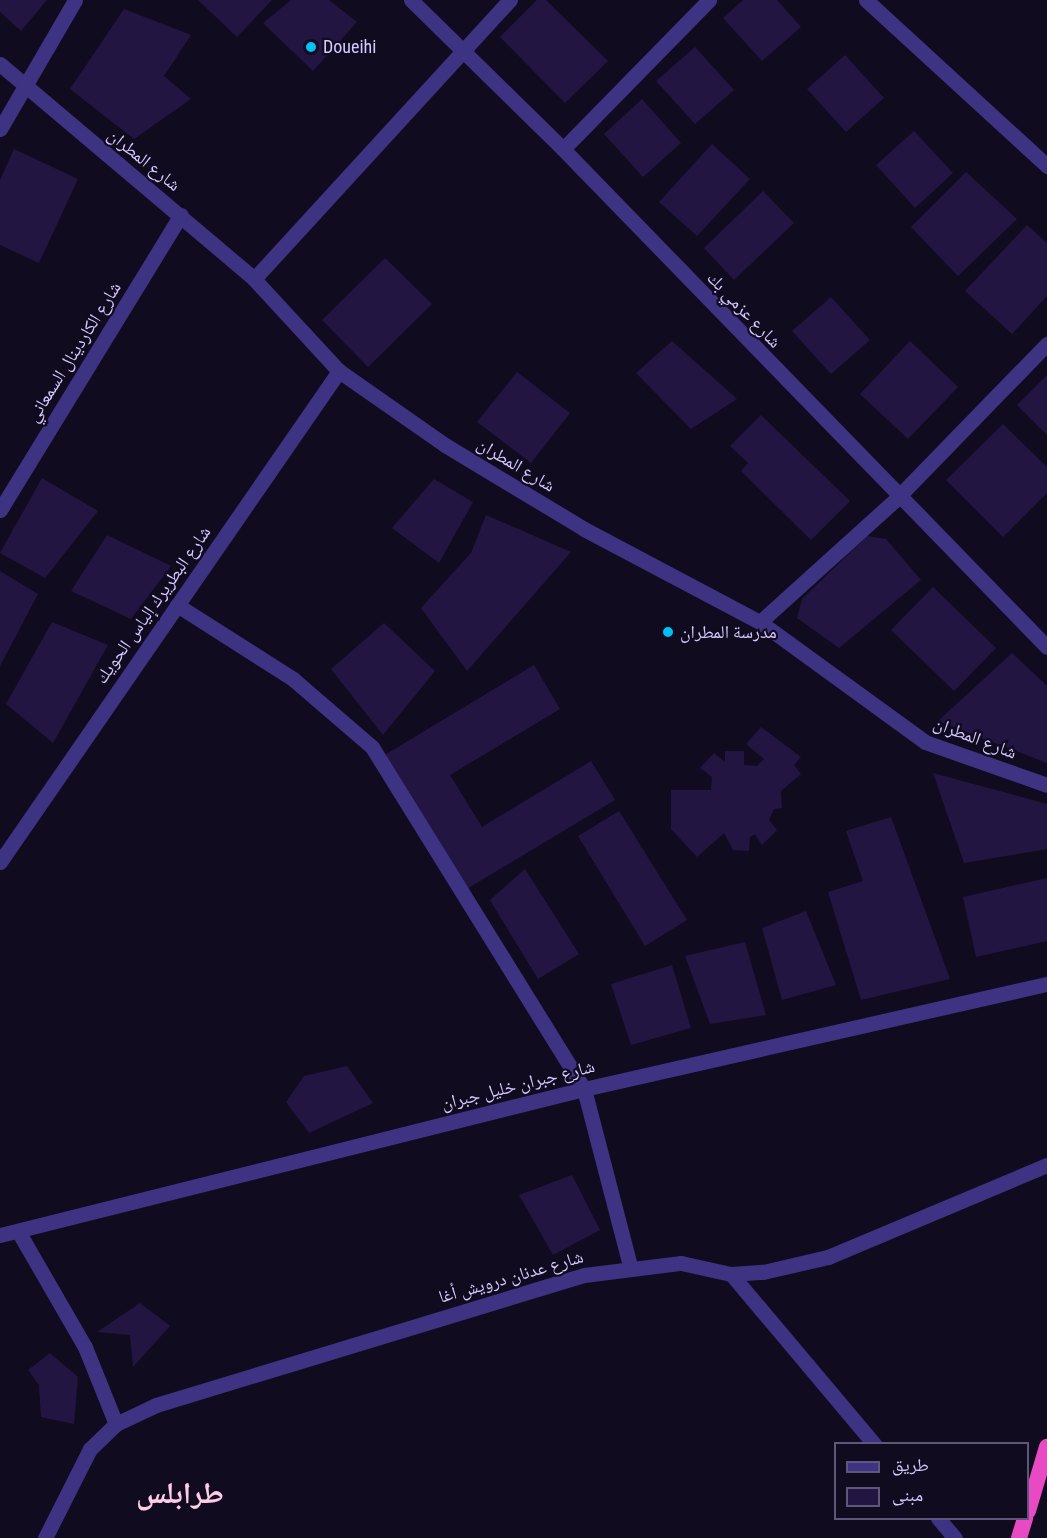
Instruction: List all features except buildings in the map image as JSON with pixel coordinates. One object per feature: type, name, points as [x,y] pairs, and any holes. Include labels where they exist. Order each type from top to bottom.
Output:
[{"type":"highway","points":[[1029,1508],[1047,1447]]},
{"type":"highway","points":[[1019,1538],[1024,1520]]},
{"type":"street","points":[[0,129],[75,0]]},
{"type":"street","name":"شارع عزمي بك","points":[[411,0],[563,149],[897,498],[1047,647]]},
{"type":"street","points":[[254,279],[465,53],[510,0]]},
{"type":"street","points":[[563,149],[709,0]]},
{"type":"street","points":[[866,0],[1047,166]]},
{"type":"street","name":"شارع المطران","points":[[0,64],[254,279],[339,371],[445,445],[584,529],[760,622],[925,742],[1047,785]]},
{"type":"street","name":"شارع الكاردينال السمعاني","points":[[0,510],[181,215]]},
{"type":"street","points":[[760,622],[897,498],[1047,344]]},
{"type":"street","name":"شارع البطريرك إلياس الحويك","points":[[0,862],[339,371]]},
{"type":"street","points":[[177,605],[292,679],[372,747],[584,1089],[630,1266]]},
{"type":"street","name":"شارع جبران خليل جبران","points":[[0,1235],[584,1089],[1047,984]]},
{"type":"street","name":"شارع عدنان درويش أغا","points":[[45,1538],[72,1476],[116,1424],[210,1386],[630,1266],[681,1263],[730,1274],[828,1257],[1047,1165]]},
{"type":"street","points":[[18,1231],[86,1347],[116,1424]]},
{"type":"street","points":[[730,1274],[873,1442]]},
{"type":"street","points":[[940,1520],[955,1538]]},
{"type":"place","name":"Doueihi","points":[[311,47]]},
{"type":"place","name":"مدرسة المطران","points":[[668,632]]},
{"type":"district","name":"طرابلس","points":[[180,1493]]}]
